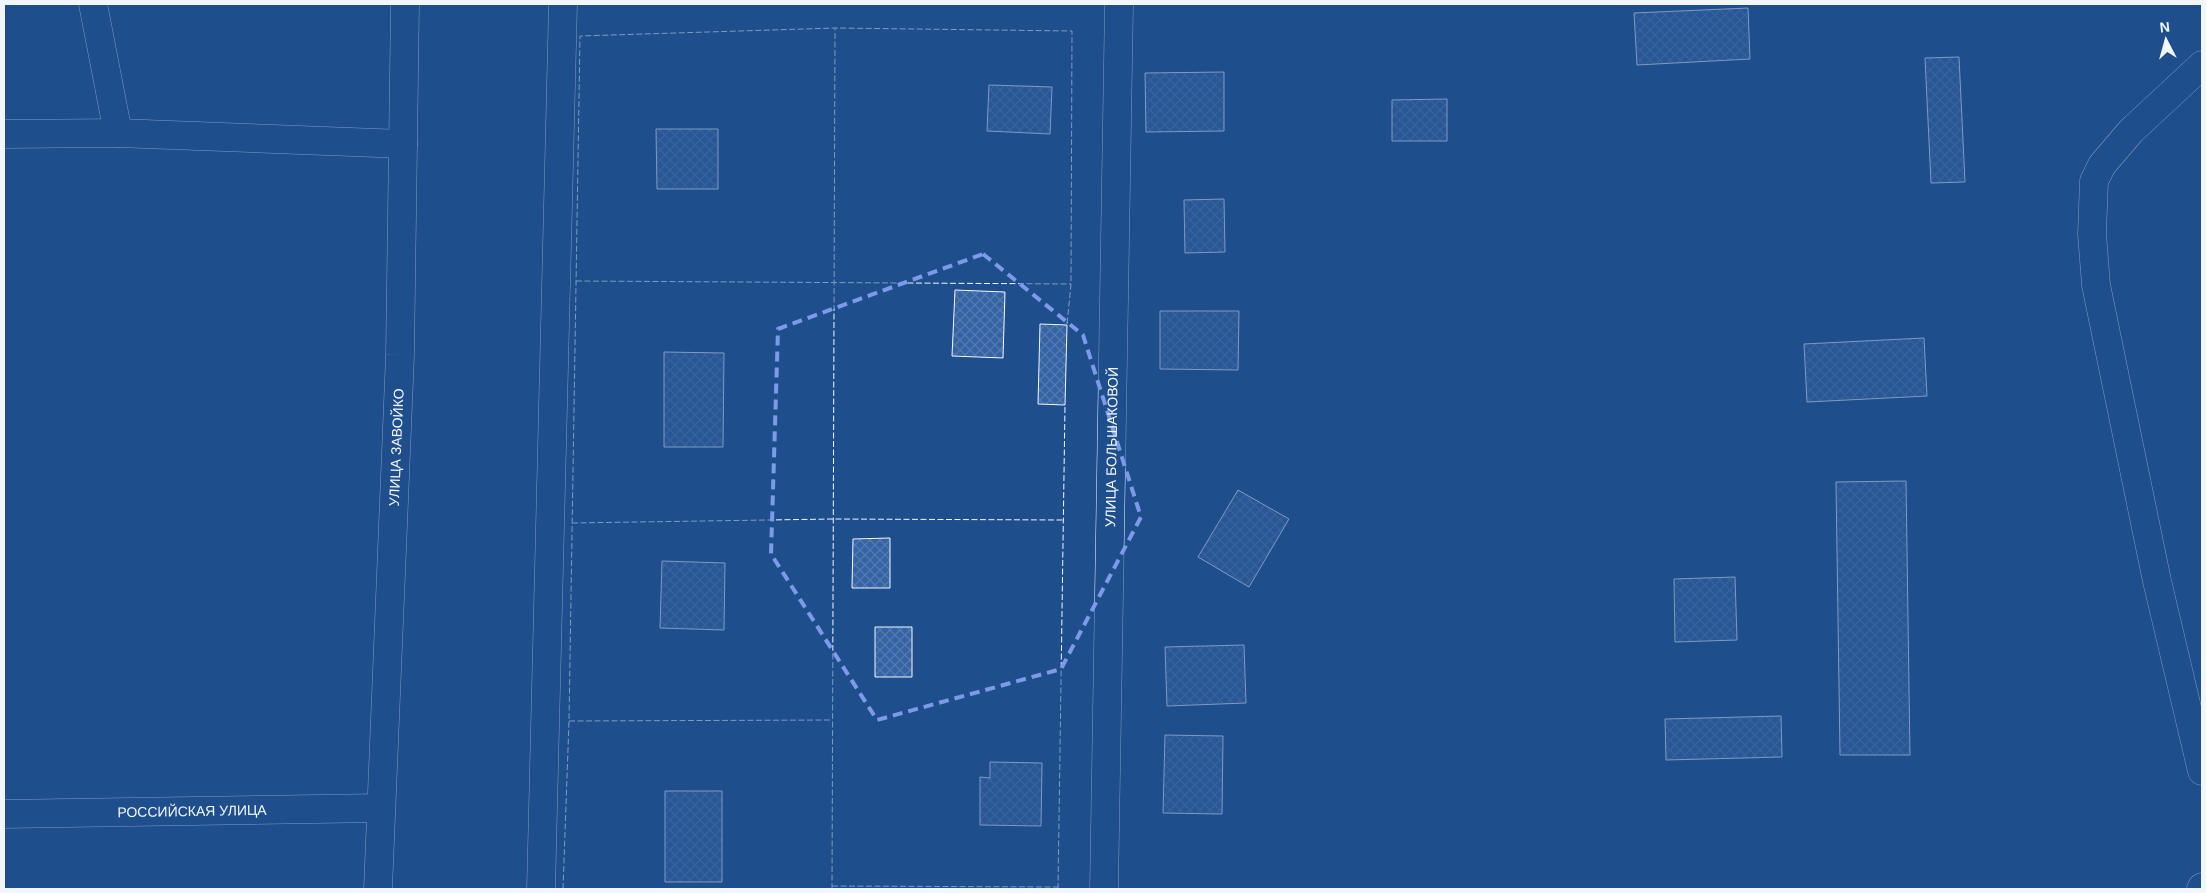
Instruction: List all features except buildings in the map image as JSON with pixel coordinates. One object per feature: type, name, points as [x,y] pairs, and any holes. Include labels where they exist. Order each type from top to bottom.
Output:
[{"type":"street","points":[[93,4],[118,133]]},
{"type":"street","name":"УЛИЦА ЗАВОЙКО","points":[[378,889],[400,355],[405,4]]},
{"type":"street","points":[[542,889],[563,4]]},
{"type":"street","name":"УЛИЦА БОЛЬШАКОВОЙ","points":[[1104,889],[1119,4]]},
{"type":"street","points":[[2202,65],[2131,131],[2102,165],[2094,181],[2092,224],[2098,294],[2157,581],[2202,771]]},
{"type":"street","points":[[4,134],[118,133],[403,144]]},
{"type":"street","name":"РОССИЙСКАЯ УЛИЦА","points":[[4,814],[380,808]]},
{"type":"highlighted area","points":[[983,254],[1083,335],[1141,517],[1061,669],[877,720],[771,554],[778,329]]},
{"type":"fence","points":[[563,889],[569,721],[580,36],[835,28],[1072,31],[1071,284],[1067,325]]},
{"type":"fence","points":[[832,889],[835,28]]},
{"type":"fence","points":[[576,281],[1071,284]]},
{"type":"fence","points":[[1058,889],[1065,405]]},
{"type":"fence","points":[[572,523],[833,519],[1063,520]]},
{"type":"fence","points":[[569,721],[832,720]]},
{"type":"fence","points":[[832,886],[1058,887]]}]
